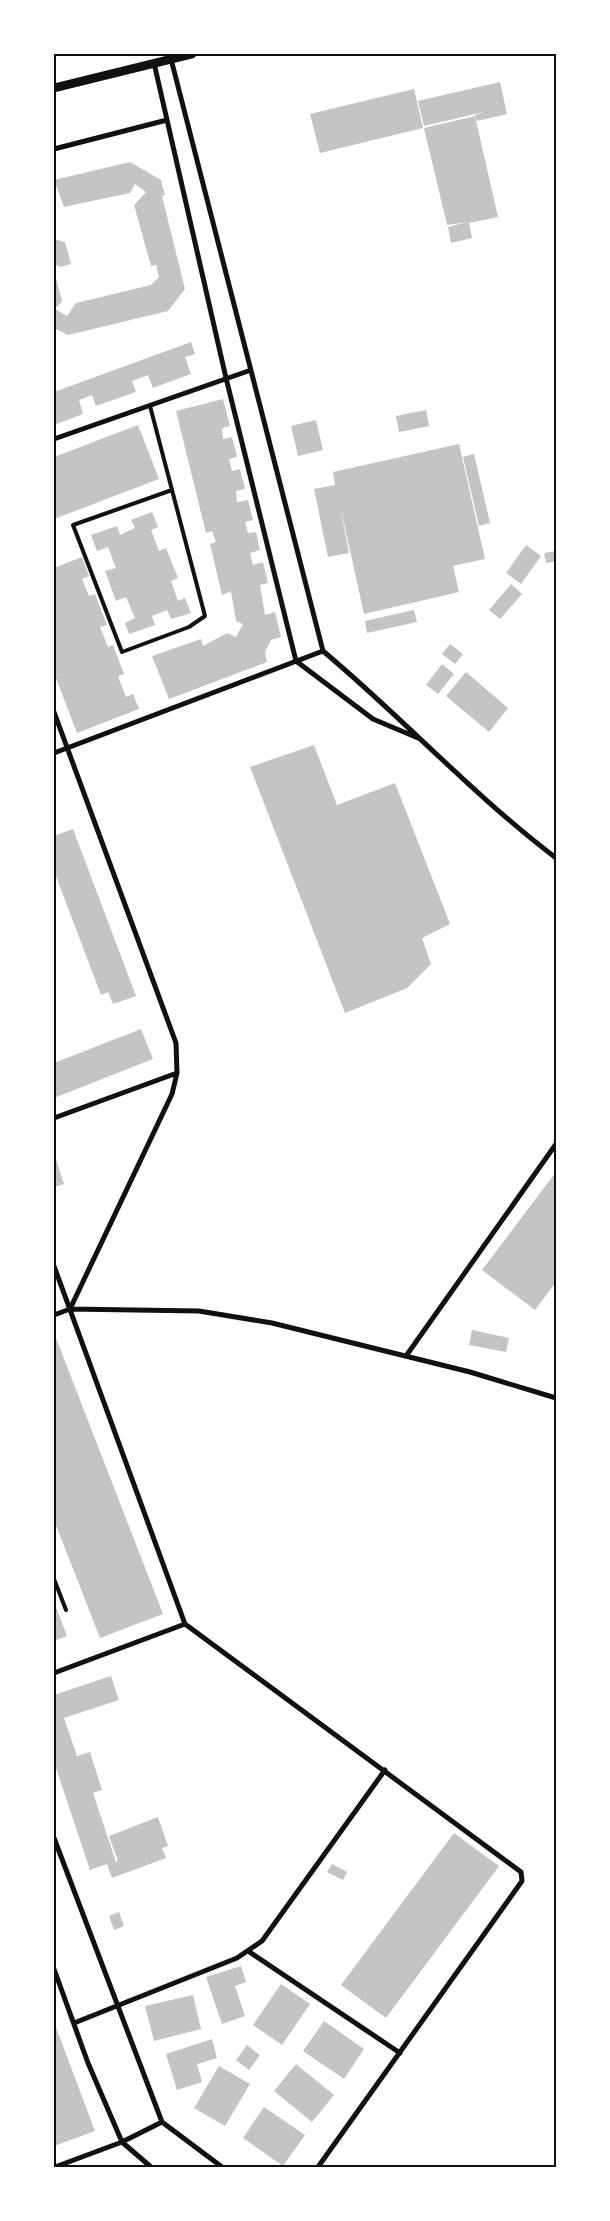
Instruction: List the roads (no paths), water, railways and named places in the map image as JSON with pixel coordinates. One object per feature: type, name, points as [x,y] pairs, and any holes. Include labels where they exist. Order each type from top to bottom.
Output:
[{"type":"street","points":[[54,88],[192,54]]},
{"type":"street","points":[[171,59],[323,651],[376,696],[513,825],[556,858]]},
{"type":"street","points":[[154,63],[226,378],[296,661],[372,719],[420,739]]},
{"type":"street","points":[[54,149],[166,120]]},
{"type":"street","points":[[54,439],[251,370]]},
{"type":"street","points":[[54,753],[323,651]]},
{"type":"street","points":[[54,712],[176,1043],[177,1072],[172,1094],[70,1309]]},
{"type":"street","points":[[54,1118],[177,1072]]},
{"type":"street","points":[[406,1356],[556,1144]]},
{"type":"street","points":[[54,1266],[185,1624],[519,1868],[522,1876],[522,1881],[318,2167]]},
{"type":"street","points":[[54,1315],[70,1309],[199,1311],[272,1323],[470,1372],[556,1398]]},
{"type":"street","points":[[54,1673],[185,1624]]},
{"type":"street","points":[[74,2023],[237,1958],[262,1941],[385,1770]]},
{"type":"street","points":[[54,1838],[162,2122],[222,2167]]},
{"type":"street","points":[[248,1951],[400,2053]]},
{"type":"street","points":[[54,1969],[122,2142],[151,2167]]},
{"type":"street","points":[[56,2167],[122,2142],[162,2122]]},
{"type":"lane","points":[[150,406],[172,490],[205,616],[189,627],[122,652],[73,525],[172,490]]},
{"type":"lane","points":[[54,1579],[66,1610]]}]
